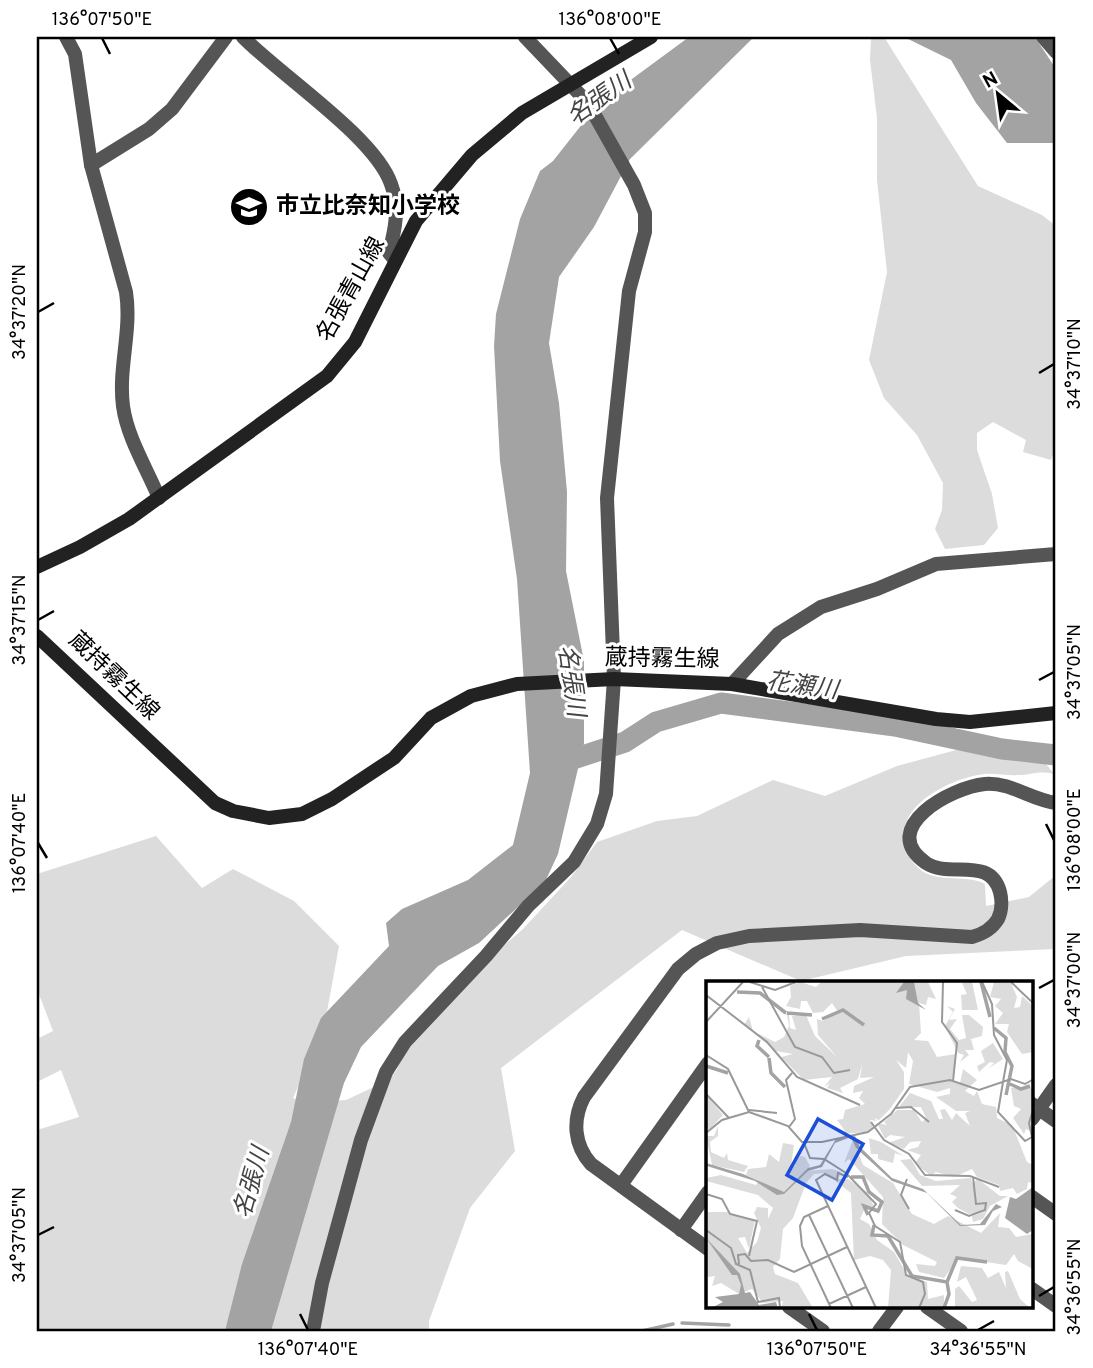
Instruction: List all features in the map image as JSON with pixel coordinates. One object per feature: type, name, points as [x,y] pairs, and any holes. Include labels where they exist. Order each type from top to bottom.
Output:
[{"type":"main road","name":"名張青山線","points":[[37,566],[80,547],[159,498],[327,376],[355,342],[395,260],[435,196],[472,155],[522,113],[569,82],[651,37]]},
{"type":"main road","name":"蔵持霧生線","points":[[37,636],[215,803],[233,811],[268,818],[293,816],[332,799],[394,758],[431,718],[471,696],[517,684],[614,679],[732,684],[936,719],[970,722],[1056,713]]},
{"type":"street","points":[[66,37],[75,54],[91,165],[129,313],[122,364],[123,409],[159,498]]},
{"type":"street","points":[[91,165],[149,129],[172,109],[226,37]]},
{"type":"street","points":[[243,37],[269,64],[321,104],[358,139],[385,172],[393,192],[396,214],[388,253],[395,260]]},
{"type":"street","points":[[313,1331],[322,1283],[361,1140],[386,1072],[405,1042],[486,956],[528,906],[574,862],[597,824],[609,768],[614,679],[607,498],[629,291],[645,232],[645,213],[634,185],[588,103],[525,37]]},
{"type":"street","points":[[1043,37],[1056,52]]},
{"type":"street","points":[[732,684],[778,634],[821,607],[877,589],[936,564],[1056,554]]},
{"type":"street","points":[[706,1248],[592,1164],[580,1148],[576,1129],[578,1108],[686,961],[717,943],[749,936],[860,930],[972,937],[982,934],[998,919],[1001,897],[994,880],[976,870],[947,869],[927,863],[912,843],[912,827],[917,817],[924,808],[984,784],[1009,787],[1056,803]]},
{"type":"street","points":[[621,1185],[706,1066]]},
{"type":"street","points":[[1056,1085],[1034,1110],[1056,1121]]},
{"type":"street","points":[[681,1230],[706,1195]]},
{"type":"street","points":[[1034,1198],[1056,1214]]},
{"type":"street","points":[[1034,1290],[1056,1306]]},
{"type":"street","points":[[790,1308],[816,1329]]},
{"type":"street","points":[[879,1331],[896,1308]]},
{"type":"street","points":[[928,1308],[961,1331]]},
{"type":"shaded area","points":[[871,37],[884,37],[978,186],[1042,215],[1056,226],[1056,446],[1051,460],[1023,452],[1026,440],[993,422],[977,433],[977,450],[992,494],[998,528],[984,545],[945,549],[935,529],[942,510],[943,483],[917,435],[884,398],[869,360],[887,272],[877,180],[877,118],[870,60]]},
{"type":"shaded area","points":[[971,746],[1042,759],[1054,774],[985,774],[960,780],[934,792],[913,811],[907,822],[904,840],[908,855],[914,864],[929,875],[970,879],[985,884],[986,906],[1029,897],[1056,875],[1056,949],[906,956],[801,981],[682,930],[501,1068],[515,1151],[470,1208],[429,1321],[429,1331],[37,1331],[37,1130],[79,1117],[61,1070],[37,1082],[37,1039],[53,1031],[37,989],[37,874],[156,836],[202,888],[233,869],[294,901],[339,946],[324,1028],[293,1098],[306,1103],[346,1100],[387,1081],[396,1071],[420,1018],[523,929],[571,877],[597,842],[657,821],[697,816],[773,780],[825,796],[897,766]]},
{"type":"water","name":"名張川","points":[[689,37],[754,37],[630,159],[594,227],[559,277],[549,343],[559,403],[567,492],[566,571],[584,661],[584,743],[558,854],[545,882],[479,943],[438,966],[361,1047],[344,1083],[271,1331],[225,1331],[242,1264],[291,1122],[304,1059],[321,1018],[389,946],[386,923],[402,909],[468,880],[513,845],[530,773],[517,579],[500,461],[494,346],[496,314],[520,219],[540,171],[553,161],[598,104]]},
{"type":"water","points":[[904,37],[1035,37],[1056,69],[1056,143],[1007,143],[976,103],[951,60]]},
{"type":"waterway","name":"花瀬川","points":[[555,765],[625,742],[656,722],[721,703],[895,726],[1002,749],[1056,755]]},
{"type":"waterway","points":[[682,1323],[729,1325]]},
{"type":"waterway","points":[[642,1331],[673,1324]]},
{"type":"place","name":"市立比奈知小学校","points":[[249,207]]}]
